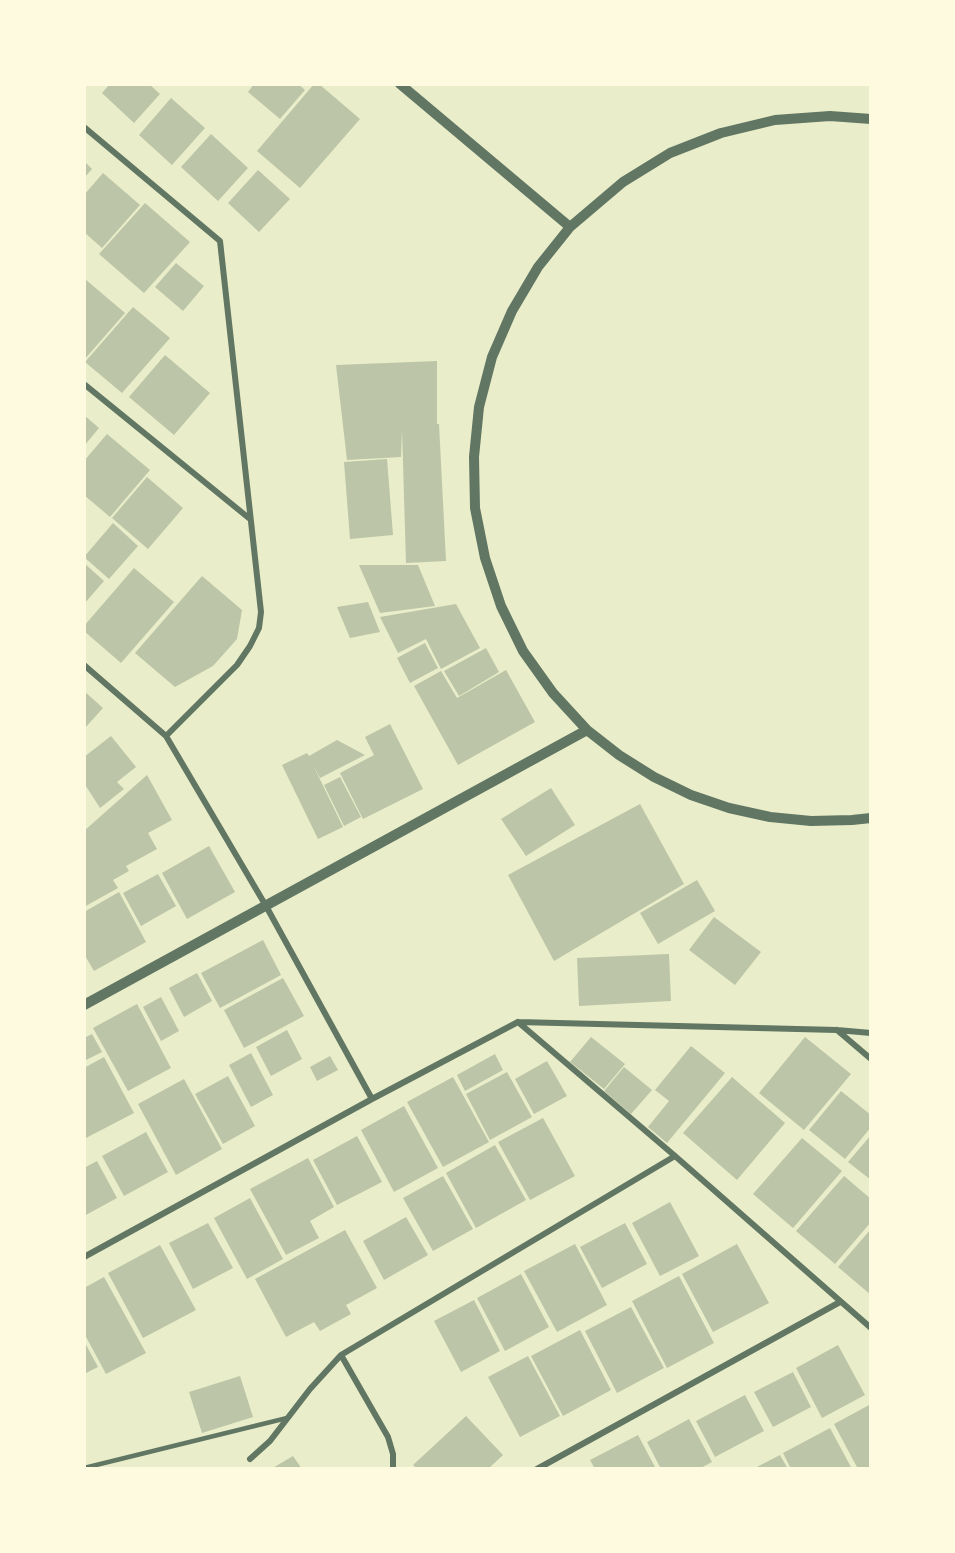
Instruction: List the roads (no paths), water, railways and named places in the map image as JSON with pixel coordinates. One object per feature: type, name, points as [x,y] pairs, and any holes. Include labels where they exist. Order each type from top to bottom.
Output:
[{"type":"street","points":[[400,84],[570,227]]},
{"type":"street","points":[[871,119],[830,116],[775,120],[721,133],[670,153],[623,182],[570,227],[538,267],[512,310],[492,357],[479,406],[474,457],[475,508],[483,548],[501,606],[523,651],[553,693],[588,730],[619,755],[654,777],[691,795],[729,808],[770,817],[811,821],[871,818]]},
{"type":"street","points":[[84,127],[220,241],[261,612],[259,628],[237,665],[166,736]]},
{"type":"street","points":[[84,384],[250,519]]},
{"type":"street","points":[[84,665],[166,736],[266,906],[372,1099]]},
{"type":"street","points":[[84,1005],[588,730]]},
{"type":"street","points":[[518,1022],[871,1328]]},
{"type":"street","points":[[84,1257],[372,1099],[518,1022],[837,1030],[871,1033]]},
{"type":"street","points":[[837,1030],[871,1059]]},
{"type":"street","points":[[250,1459],[270,1441],[310,1389],[341,1355],[675,1156]]},
{"type":"street","points":[[537,1469],[840,1302]]},
{"type":"street","points":[[341,1355],[388,1437],[393,1454],[393,1469]]},
{"type":"lane","points":[[84,1468],[287,1418]]}]
